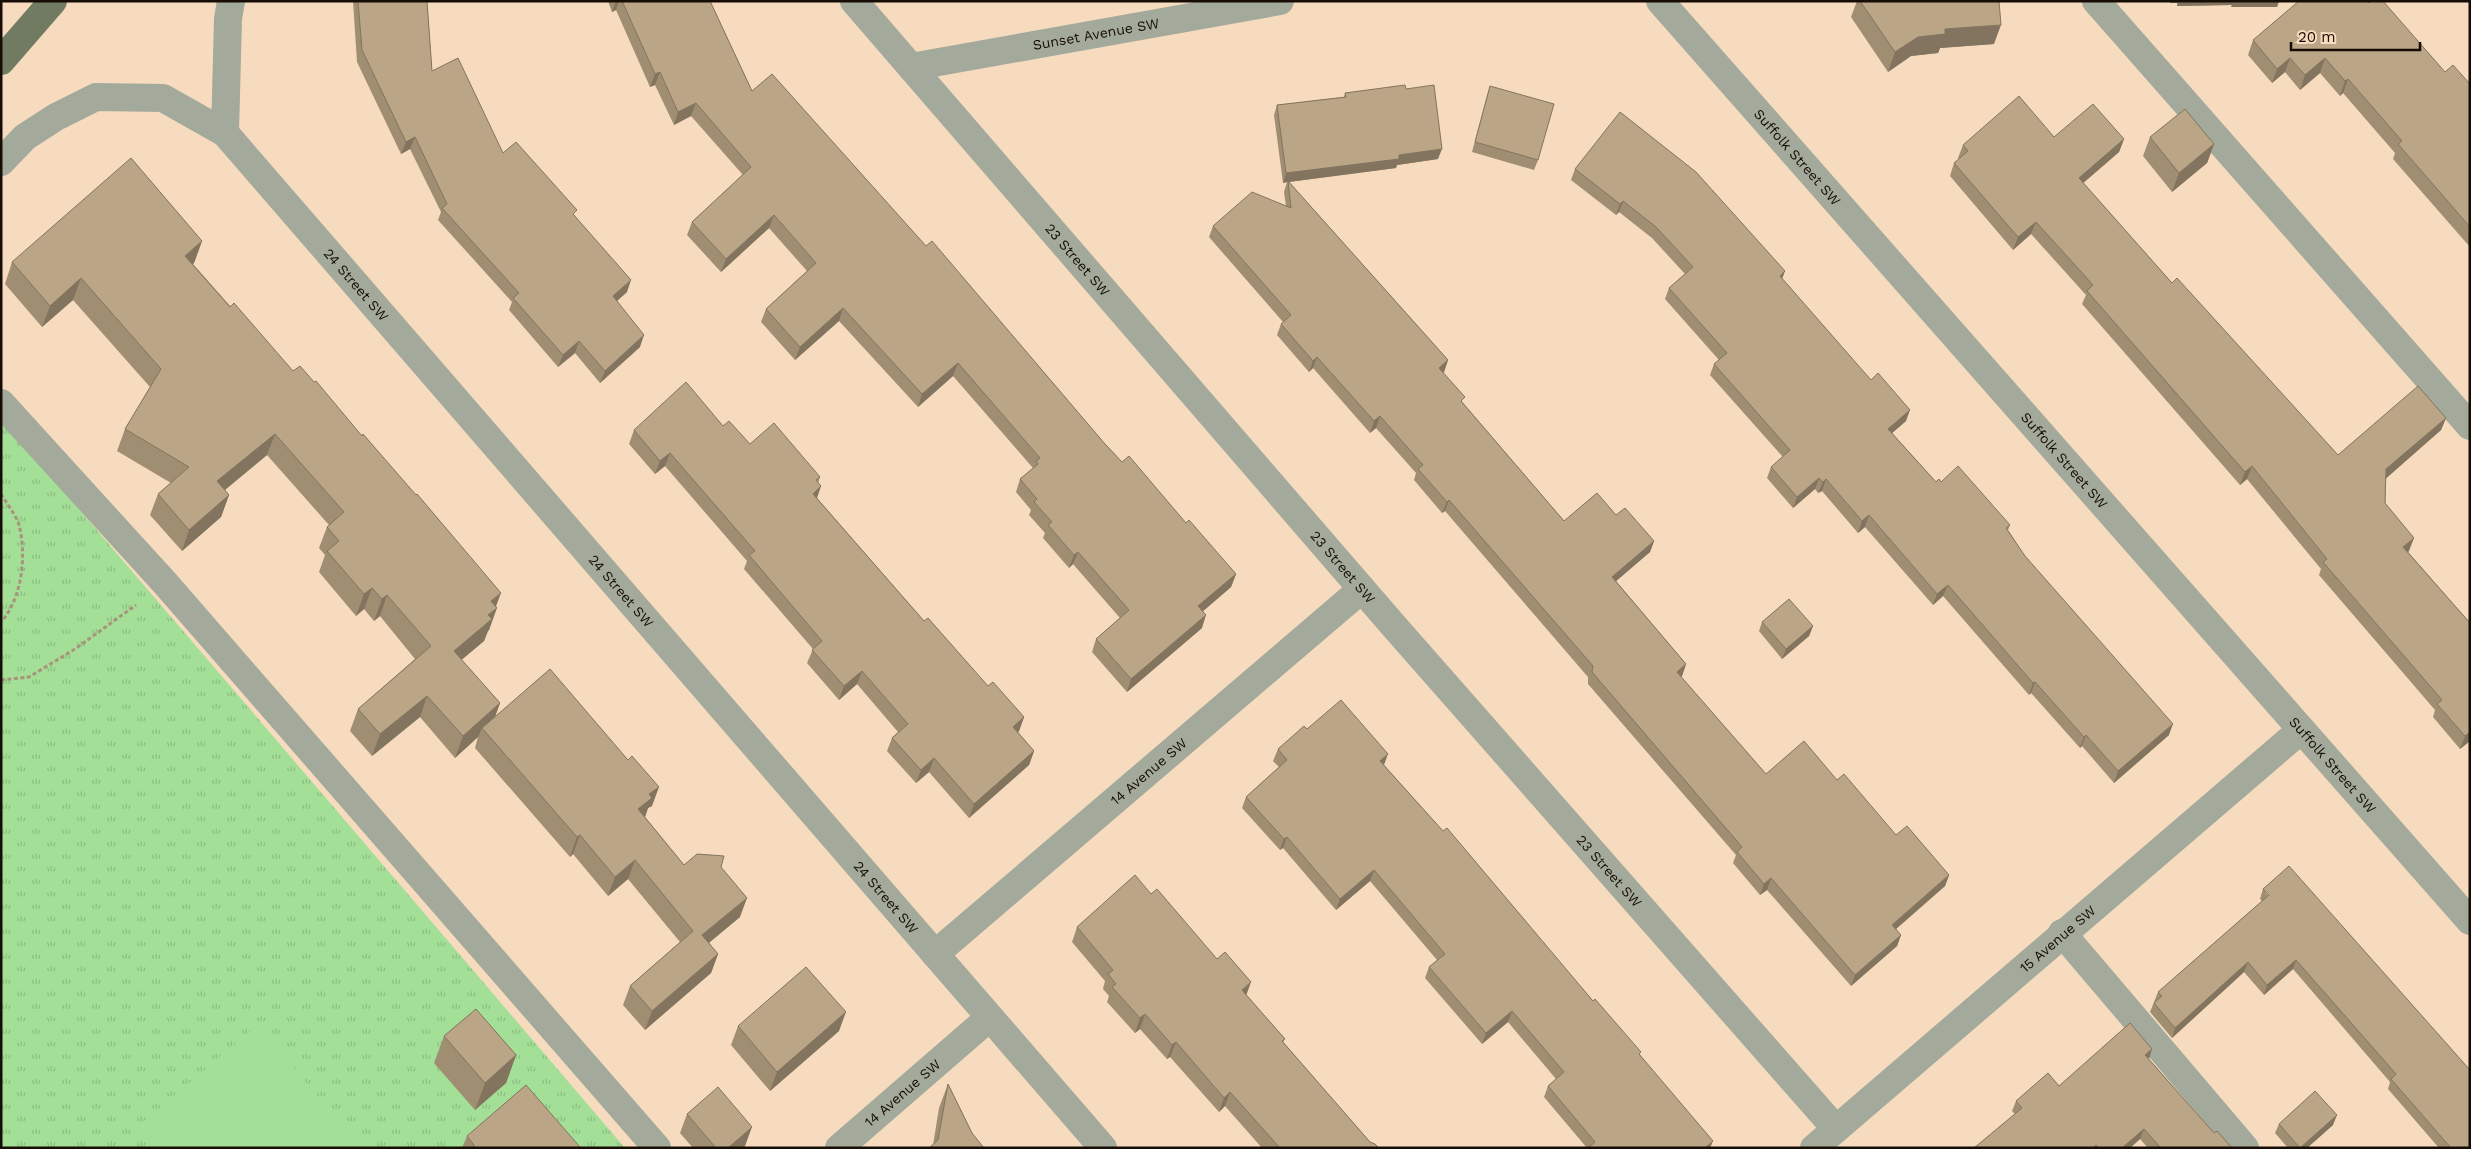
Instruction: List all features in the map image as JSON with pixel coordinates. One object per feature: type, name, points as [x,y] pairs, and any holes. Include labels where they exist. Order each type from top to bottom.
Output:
[{"type":"main road","points":[[1,61],[53,1]]},
{"type":"street","points":[[225,133],[228,19],[231,1]]},
{"type":"street","name":"23 Street SW","points":[[854,1],[1362,589],[1836,1129]]},
{"type":"street","name":"Sunset Avenue SW","points":[[911,67],[1280,1]]},
{"type":"street","name":"Suffolk Street SW","points":[[1660,1],[2470,921]]},
{"type":"street","points":[[2096,1],[2470,426]]},
{"type":"street","name":"24 Street SW","points":[[1,162],[26,137],[56,117],[96,97],[163,98],[225,133],[1103,1148]]},
{"type":"street","points":[[1,403],[165,583],[658,1148]]},
{"type":"street","name":"14 Avenue SW","points":[[935,954],[1362,589]]},
{"type":"street","name":"15 Avenue SW","points":[[1814,1148],[2062,933],[2301,730]]},
{"type":"street","points":[[2062,933],[2245,1148]]},
{"type":"street","name":"14 Avenue SW","points":[[839,1148],[989,1018]]},
{"type":"path","points":[[1,494],[18,525],[23,569],[10,612],[1,622]]},
{"type":"path","points":[[1,680],[29,677],[75,649],[165,583]]},
{"type":"green space","points":[[1,418],[625,1148],[1,1148]]},
{"type":"green space","points":[[257,1025],[361,1148],[163,1148],[142,1123]]},
{"type":"building","points":[[358,1],[427,1],[432,71],[458,58],[503,153],[516,142],[577,210],[573,214],[631,280],[613,296],[644,335],[605,371],[579,341],[563,355],[513,298],[519,293],[442,208],[447,204],[415,137],[406,142],[362,50]]},
{"type":"building","points":[[622,1],[710,1],[752,91],[772,74],[926,246],[932,241],[1105,444],[1122,462],[1129,456],[1186,523],[1189,520],[1236,574],[1198,606],[1206,615],[1131,679],[1096,639],[1129,610],[1078,552],[1074,555],[1048,525],[1052,522],[1034,502],[1037,499],[1020,479],[1038,464],[1036,461],[1040,458],[958,363],[922,394],[843,308],[800,347],[766,309],[816,263],[774,215],[726,259],[692,222],[751,167],[696,103],[678,112],[660,72],[655,74]]},
{"type":"building","points":[[1860,1],[1999,1],[2001,25],[1945,29],[1945,34],[1918,37],[1895,52]]},
{"type":"building","points":[[2299,1],[2367,1],[2369,3],[2371,1],[2383,1],[2445,72],[2453,65],[2470,84],[2470,227],[2398,144],[2402,141],[2348,79],[2345,81],[2325,58],[2305,75],[2290,58],[2277,69],[2253,40]]},
{"type":"building","points":[[1405,85],[1406,89],[1434,85],[1442,149],[1399,155],[1399,159],[1286,173],[1277,105],[1346,97],[1345,93]]},
{"type":"building","points":[[1490,86],[1554,104],[1538,160],[1475,142]]},
{"type":"building","points":[[2019,96],[2054,137],[2093,104],[2124,139],[2079,178],[2172,283],[2177,278],[2338,455],[2418,386],[2446,418],[2386,469],[2385,503],[2414,538],[2403,547],[2470,623],[2470,732],[2465,736],[2437,704],[2442,700],[2323,562],[2327,559],[2252,466],[2245,472],[2087,291],[2093,285],[2036,222],[2018,237],[1954,163],[1968,151],[1963,145]]},
{"type":"building","points":[[2185,109],[2214,144],[2179,173],[2150,137]]},
{"type":"building","points":[[1620,112],[1696,172],[1785,271],[1780,276],[1871,380],[1878,373],[1910,410],[1888,429],[1936,482],[1939,479],[1941,482],[1958,466],[2010,525],[2006,528],[2025,556],[2173,724],[2118,771],[2086,735],[2084,737],[2035,682],[2033,683],[1948,585],[1937,594],[1869,515],[1862,521],[1826,479],[1823,482],[1819,478],[1797,497],[1771,467],[1790,450],[1714,364],[1727,353],[1669,288],[1693,267],[1656,227],[1623,201],[1620,204],[1575,169]]},
{"type":"building","points":[[131,158],[202,241],[185,256],[230,307],[234,303],[293,371],[300,366],[314,382],[316,381],[362,436],[363,434],[417,494],[501,593],[491,601],[497,608],[488,615],[492,619],[454,651],[500,703],[463,736],[427,696],[380,734],[358,709],[431,646],[387,595],[382,599],[372,588],[364,594],[327,551],[339,541],[327,527],[344,512],[275,434],[217,481],[229,495],[189,530],[158,494],[189,467],[125,429],[161,369],[81,278],[50,306],[12,262]]},
{"type":"building","points":[[1288,181],[1448,360],[1439,368],[1465,397],[1461,401],[1564,521],[1597,493],[1616,515],[1625,508],[1654,541],[1612,577],[1686,664],[1677,672],[1766,774],[1804,741],[1837,780],[1844,774],[1896,835],[1907,826],[1949,875],[1892,925],[1901,935],[1855,975],[1771,878],[1764,884],[1737,852],[1742,847],[1592,672],[1593,666],[1449,500],[1447,502],[1418,469],[1423,465],[1380,416],[1374,421],[1317,357],[1313,361],[1281,324],[1291,315],[1213,226],[1252,192],[1291,208]]},
{"type":"building","points":[[686,382],[723,426],[729,421],[750,444],[774,423],[820,477],[816,480],[821,486],[813,494],[924,621],[928,618],[988,686],[993,682],[1024,717],[1013,727],[1034,751],[974,804],[934,758],[921,770],[892,738],[908,724],[862,671],[844,686],[812,650],[822,641],[749,555],[755,551],[670,453],[660,461],[634,430]]},
{"type":"building","points":[[1789,599],[1813,626],[1786,649],[1762,622]]},
{"type":"building","points":[[550,669],[628,760],[632,756],[659,787],[649,794],[652,798],[638,809],[684,865],[697,854],[724,856],[721,867],[747,898],[702,935],[718,954],[652,1011],[630,986],[693,931],[635,860],[615,877],[580,835],[577,837],[482,728]]},
{"type":"building","points":[[1341,700],[1388,754],[1380,761],[1443,831],[1447,828],[1593,1001],[1595,999],[1641,1052],[1639,1054],[1713,1141],[1705,1148],[1588,1148],[1595,1142],[1548,1086],[1564,1072],[1512,1011],[1486,1033],[1429,967],[1445,954],[1374,870],[1340,899],[1287,837],[1284,839],[1246,797],[1287,760],[1278,749],[1304,726],[1307,729]]},
{"type":"building","points":[[2289,866],[2470,1070],[2470,1148],[2451,1148],[2391,1079],[2396,1074],[2296,960],[2267,985],[2248,962],[2175,1028],[2154,1003],[2162,996],[2158,992],[2269,895],[2263,889]]},
{"type":"building","points":[[1135,875],[1151,894],[1157,889],[1217,959],[1225,952],[1251,982],[1242,990],[1285,1039],[1282,1041],[1370,1142],[1379,1148],[1280,1148],[1230,1092],[1224,1098],[1176,1042],[1172,1045],[1145,1014],[1140,1018],[1112,987],[1116,984],[1108,974],[1113,970],[1077,927]]},
{"type":"building","points":[[806,967],[846,1012],[777,1072],[738,1026]]},
{"type":"building","points":[[476,1009],[516,1055],[485,1083],[444,1036]]},
{"type":"building","points":[[2130,1023],[2152,1049],[2145,1055],[2214,1133],[2217,1131],[2232,1148],[2161,1148],[2144,1129],[2122,1148],[2098,1148],[2096,1145],[2093,1148],[1974,1148],[2022,1108],[2016,1101],[2048,1073],[2059,1086]]},
{"type":"building","points":[[948,1084],[972,1133],[984,1148],[929,1148],[938,1140]]},
{"type":"building","points":[[526,1085],[579,1148],[476,1148],[467,1136]]},
{"type":"building","points":[[718,1087],[752,1127],[728,1148],[716,1148],[687,1114]]},
{"type":"building","points":[[2315,1091],[2337,1115],[2300,1148],[2279,1124]]}]
